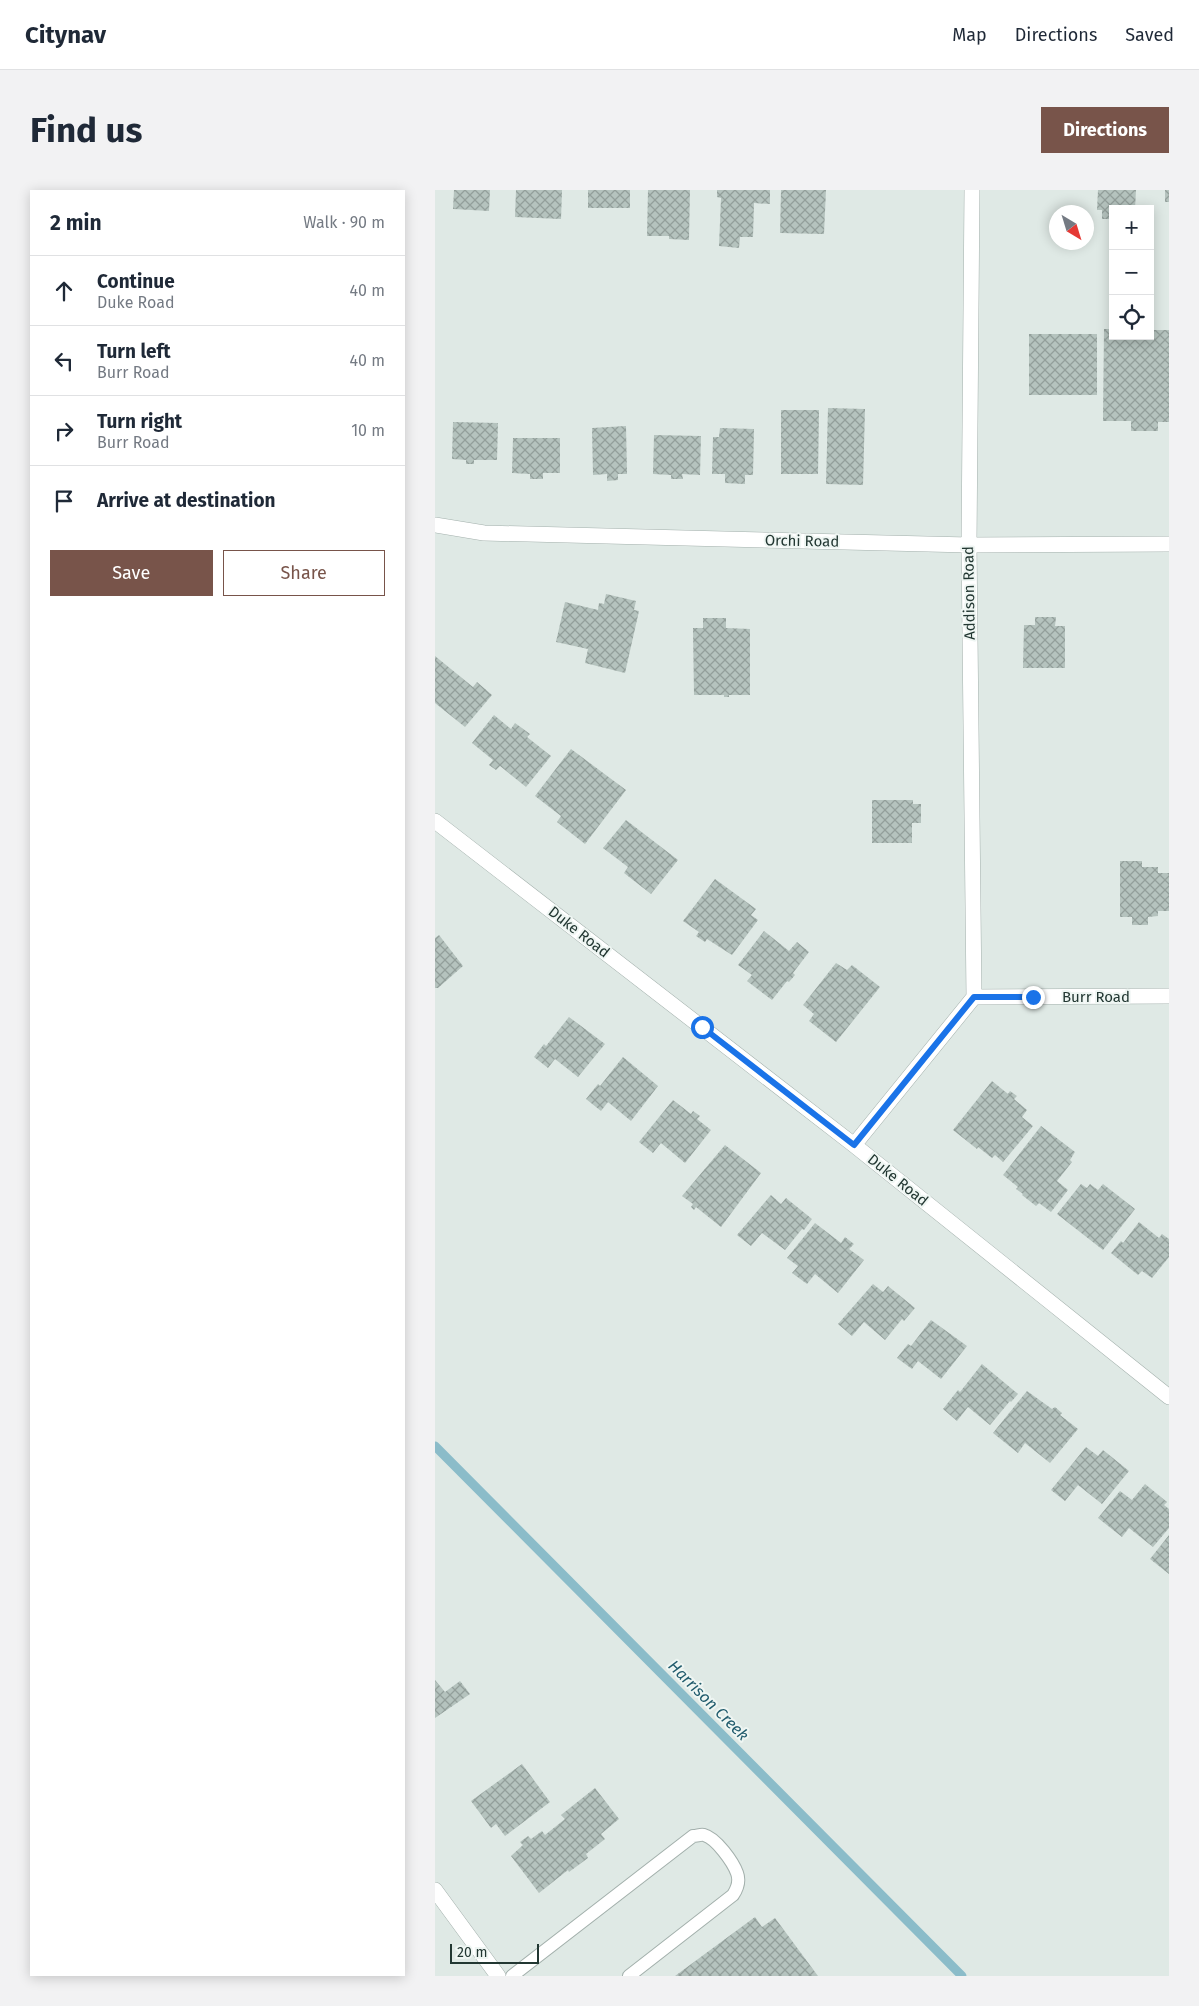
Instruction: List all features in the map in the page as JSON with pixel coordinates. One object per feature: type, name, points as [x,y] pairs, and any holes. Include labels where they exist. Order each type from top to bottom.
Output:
[{"type":"street","name":"Addison Road","points":[[972,190],[969,545],[974,997]]},
{"type":"street","name":"Orchi Road","points":[[435,525],[484,533],[969,545],[1169,544]]},
{"type":"street","name":"Duke Road","points":[[437,826],[854,1145],[1169,1397]]},
{"type":"street","name":"Burr Road","points":[[974,997],[1169,996]]},
{"type":"street","points":[[854,1145],[974,997]]},
{"type":"street","points":[[435,1890],[498,1976]]},
{"type":"lane","points":[[512,1976],[693,1836],[703,1835],[713,1839],[725,1853],[738,1874],[739,1887],[733,1895],[629,1976]]},
{"type":"building","points":[[454,190],[490,190],[489,211],[453,209]]},
{"type":"building","points":[[516,190],[562,190],[561,219],[515,217]]},
{"type":"building","points":[[588,190],[630,190],[630,208],[588,208]]},
{"type":"building","points":[[648,190],[690,190],[689,240],[669,239],[669,236],[647,236]]},
{"type":"building","points":[[717,190],[770,190],[770,204],[754,203],[753,237],[740,237],[739,248],[719,246],[721,198],[717,197]]},
{"type":"building","points":[[781,190],[826,190],[824,234],[780,233]]},
{"type":"building","points":[[1098,190],[1136,190],[1135,205],[1109,205],[1109,219],[1102,219],[1102,210],[1097,210]]},
{"type":"building","points":[[1165,190],[1169,190],[1169,202],[1165,202]]},
{"type":"building","points":[[1104,329],[1109,329],[1109,340],[1154,340],[1154,330],[1169,330],[1169,422],[1158,422],[1158,431],[1131,431],[1131,421],[1103,421]]},
{"type":"building","points":[[1029,334],[1097,334],[1097,395],[1029,395]]},
{"type":"building","points":[[828,408],[865,409],[863,485],[826,484]]},
{"type":"building","points":[[781,410],[819,410],[818,474],[781,474]]},
{"type":"building","points":[[453,422],[498,423],[497,460],[474,460],[474,464],[466,464],[466,460],[452,459]]},
{"type":"building","points":[[626,426],[627,474],[618,474],[618,480],[607,481],[607,474],[593,475],[592,428]]},
{"type":"building","points":[[720,428],[754,429],[753,475],[745,475],[745,484],[725,483],[725,474],[712,474],[713,437],[719,437]]},
{"type":"building","points":[[654,435],[701,436],[700,475],[682,474],[683,479],[671,479],[671,475],[653,474]]},
{"type":"building","points":[[513,438],[560,438],[560,473],[543,473],[543,479],[530,479],[530,474],[512,473]]},
{"type":"building","points":[[606,594],[636,601],[634,610],[639,611],[625,673],[585,663],[588,649],[556,642],[565,602],[598,610],[599,603],[604,604]]},
{"type":"building","points":[[1035,617],[1056,617],[1055,626],[1065,626],[1065,668],[1023,668],[1024,625],[1035,625]]},
{"type":"building","points":[[703,618],[726,618],[726,628],[750,629],[750,695],[729,695],[729,697],[724,697],[724,695],[694,695],[693,628],[703,628]]},
{"type":"building","points":[[435,656],[473,687],[477,682],[492,695],[465,727],[435,703]]},
{"type":"building","points":[[494,715],[511,729],[515,723],[530,734],[527,737],[551,756],[526,787],[500,766],[496,770],[489,765],[493,760],[472,743]]},
{"type":"building","points":[[571,749],[626,790],[585,844],[557,822],[561,816],[535,796]]},
{"type":"building","points":[[872,800],[913,800],[913,804],[921,804],[921,823],[912,823],[912,843],[872,843]]},
{"type":"building","points":[[626,820],[678,860],[651,894],[624,873],[628,867],[603,848]]},
{"type":"building","points":[[1120,861],[1142,861],[1142,867],[1158,867],[1158,873],[1169,873],[1169,911],[1158,911],[1158,916],[1148,917],[1148,925],[1132,925],[1132,917],[1120,917]]},
{"type":"building","points":[[715,879],[756,909],[751,915],[758,920],[732,955],[707,939],[705,942],[696,936],[699,932],[683,921]]},
{"type":"building","points":[[764,931],[789,951],[797,942],[809,952],[793,973],[795,975],[789,982],[787,981],[772,1000],[747,981],[752,975],[738,965]]},
{"type":"building","points":[[439,935],[463,966],[438,988],[435,988],[435,938]]},
{"type":"building","points":[[836,963],[847,970],[852,965],[880,987],[836,1042],[809,1021],[814,1014],[803,1005]]},
{"type":"building","points":[[569,1017],[605,1044],[578,1077],[555,1059],[548,1068],[534,1057],[544,1044],[546,1046]]},
{"type":"building","points":[[623,1057],[658,1086],[631,1121],[608,1102],[601,1111],[586,1099],[598,1084],[600,1086]]},
{"type":"building","points":[[992,1081],[1008,1094],[1010,1091],[1017,1096],[1014,1099],[1027,1110],[1022,1117],[1033,1126],[1003,1162],[995,1155],[992,1158],[978,1147],[977,1149],[953,1130]]},
{"type":"building","points":[[673,1100],[691,1114],[693,1111],[700,1116],[697,1119],[711,1130],[685,1163],[661,1143],[653,1153],[639,1142]]},
{"type":"building","points":[[1041,1126],[1075,1152],[1070,1160],[1072,1162],[1057,1181],[1068,1190],[1051,1212],[1039,1203],[1036,1206],[1022,1195],[1016,1189],[1018,1187],[1003,1175]]},
{"type":"building","points":[[725,1145],[761,1173],[721,1227],[696,1207],[694,1210],[691,1207],[693,1204],[682,1196]]},
{"type":"building","points":[[1081,1184],[1087,1188],[1090,1184],[1098,1190],[1103,1184],[1135,1209],[1103,1250],[1057,1214]]},
{"type":"building","points":[[771,1195],[781,1204],[786,1198],[812,1219],[785,1250],[762,1233],[751,1246],[737,1235]]},
{"type":"building","points":[[1139,1222],[1159,1238],[1162,1234],[1169,1239],[1169,1257],[1152,1278],[1142,1271],[1138,1275],[1111,1253],[1121,1241],[1123,1243]]},
{"type":"building","points":[[815,1223],[841,1243],[845,1237],[854,1244],[849,1249],[864,1260],[838,1293],[815,1274],[807,1284],[792,1273],[798,1266],[787,1258]]},
{"type":"building","points":[[873,1284],[883,1292],[888,1286],[915,1308],[904,1321],[902,1319],[885,1340],[864,1322],[852,1336],[838,1324]]},
{"type":"building","points":[[931,1320],[967,1346],[941,1379],[918,1361],[912,1369],[897,1358],[908,1344],[911,1346]]},
{"type":"building","points":[[982,1364],[1018,1394],[990,1425],[968,1407],[957,1421],[943,1409],[958,1390],[960,1392]]},
{"type":"building","points":[[1027,1391],[1052,1409],[1055,1407],[1062,1413],[1060,1415],[1078,1429],[1050,1463],[1025,1443],[1018,1453],[993,1433]]},
{"type":"building","points":[[1086,1447],[1098,1456],[1103,1450],[1129,1471],[1102,1504],[1078,1485],[1065,1501],[1051,1490]]},
{"type":"building","points":[[1145,1484],[1167,1502],[1164,1505],[1169,1509],[1169,1528],[1153,1547],[1129,1528],[1122,1537],[1098,1518],[1120,1491],[1132,1500]]},
{"type":"building","points":[[1169,1535],[1169,1574],[1150,1559]]},
{"type":"building","points":[[435,1680],[445,1692],[460,1681],[470,1694],[435,1718]]},
{"type":"building","points":[[522,1764],[550,1802],[505,1836],[496,1824],[491,1828],[471,1801]]},
{"type":"building","points":[[595,1788],[619,1819],[601,1834],[605,1839],[586,1854],[588,1858],[569,1872],[568,1870],[539,1893],[511,1856],[523,1845],[520,1842],[528,1836],[531,1839],[542,1831],[545,1835],[565,1819],[561,1815]]},
{"type":"building","points":[[755,1917],[762,1927],[775,1918],[818,1976],[675,1976]]},
{"type":"waterway","name":"Harrison Creek","points":[[435,1446],[962,1976]]},
{"type":"route","points":[[702,1027],[854,1145],[974,997],[1033,997]]}]
